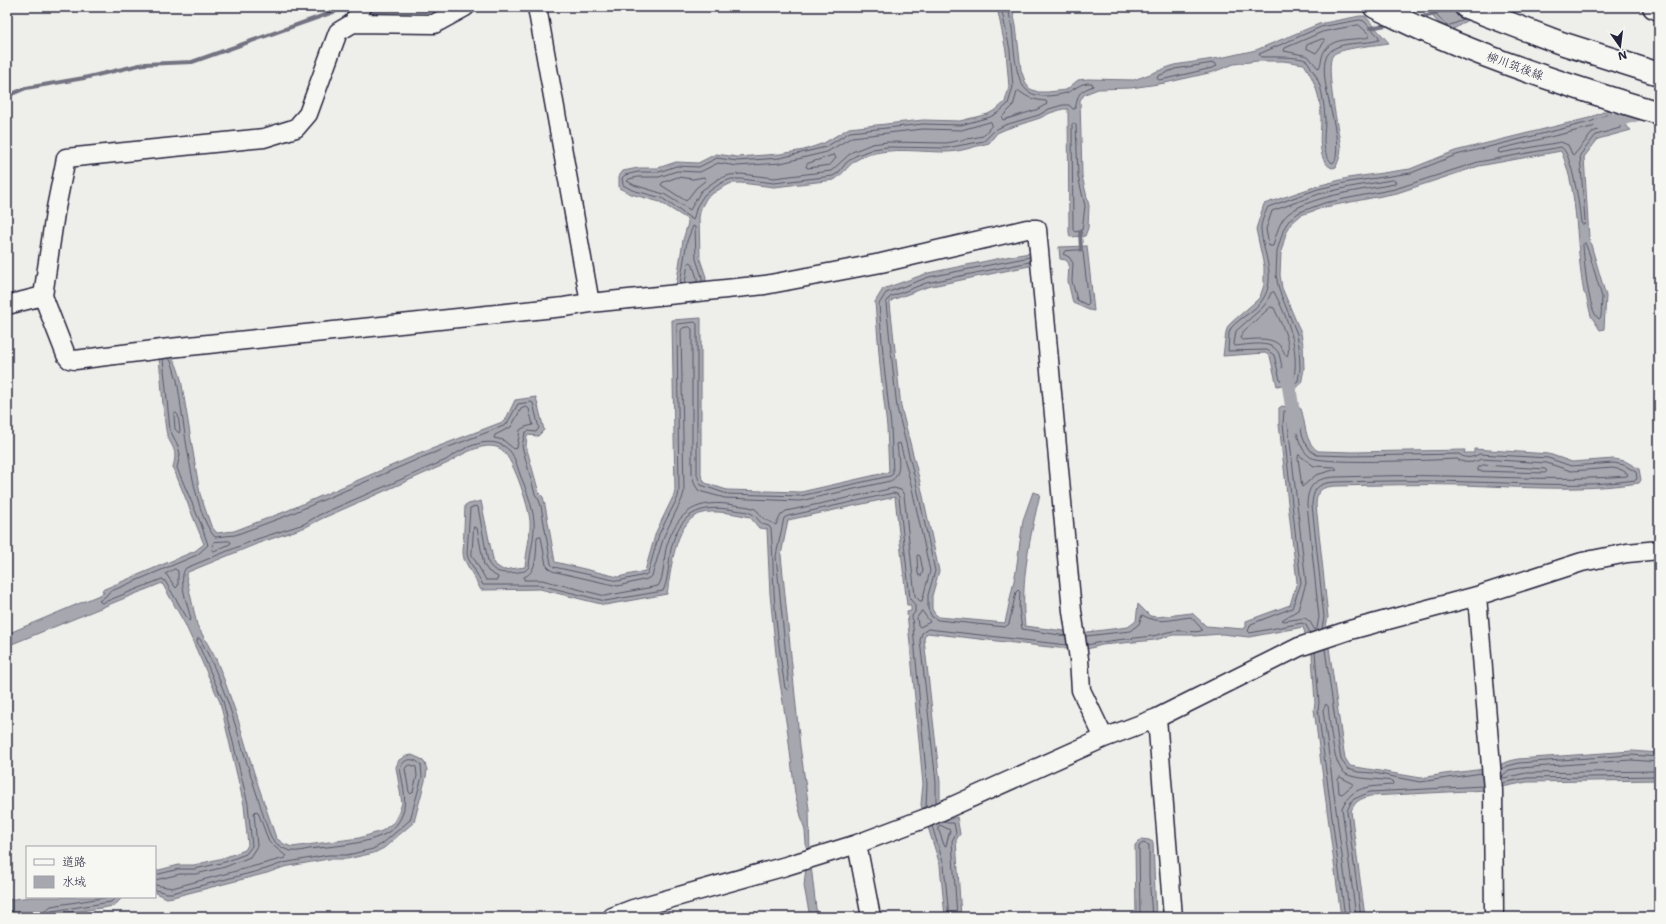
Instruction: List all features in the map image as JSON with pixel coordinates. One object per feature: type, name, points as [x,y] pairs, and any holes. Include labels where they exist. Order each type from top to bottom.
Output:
[{"type":"main road","name":"柳川筑後線","points":[[1375,7],[1433,34],[1522,69],[1586,91],[1659,113]]},
{"type":"main road","points":[[1466,7],[1561,43],[1659,74]]},
{"type":"main road","points":[[1487,7],[1564,36],[1659,66]]},
{"type":"main road","points":[[1654,7],[1659,9]]},
{"type":"street","points":[[362,7],[353,23],[338,32],[308,114],[296,128],[264,138],[66,158],[55,213],[43,296],[66,355],[69,359],[75,360],[186,346],[564,307],[779,282],[830,274],[1027,229],[1037,229],[1072,611],[1079,660],[1081,690],[1104,738]]},
{"type":"street","points":[[353,23],[434,24],[465,7]]},
{"type":"street","points":[[537,7],[590,303]]},
{"type":"street","points":[[7,305],[43,296]]},
{"type":"street","points":[[612,917],[634,913],[856,844],[926,818],[1104,738],[1157,718],[1299,647],[1350,630],[1477,596],[1582,562],[1627,553],[1659,550]]},
{"type":"street","points":[[1477,596],[1493,790],[1494,917]]},
{"type":"street","points":[[1157,718],[1173,917]]},
{"type":"street","points":[[856,844],[872,917]]},
{"type":"water","points":[[997,7],[1012,7],[1016,26],[1021,70],[1026,84],[1030,89],[1038,92],[1066,90],[1078,80],[1134,80],[1174,65],[1220,58],[1256,50],[1319,24],[1360,16],[1365,16],[1389,43],[1343,50],[1333,55],[1330,71],[1331,84],[1341,148],[1336,167],[1332,168],[1327,164],[1321,153],[1321,116],[1319,101],[1314,82],[1304,64],[1283,61],[1257,61],[1234,64],[1213,72],[1165,83],[1131,88],[1098,89],[1085,94],[1080,100],[1082,176],[1089,206],[1088,228],[1085,236],[1070,237],[1069,232],[1068,109],[1063,109],[1006,129],[997,133],[989,143],[966,149],[946,152],[902,150],[870,154],[856,160],[834,180],[774,187],[732,183],[723,187],[707,197],[701,208],[699,217],[700,259],[706,277],[705,286],[697,301],[692,303],[677,303],[676,286],[683,240],[688,223],[687,219],[660,202],[631,194],[619,188],[619,176],[623,171],[638,168],[658,168],[676,162],[698,163],[716,154],[737,157],[780,154],[804,150],[824,143],[849,128],[923,120],[960,121],[988,114],[1005,102],[1009,87],[1006,51]]},
{"type":"water","points":[[1425,7],[1508,7],[1472,18],[1455,28],[1444,30]]},
{"type":"water","points":[[1608,110],[1631,130],[1598,139],[1584,157],[1589,238],[1606,296],[1604,329],[1600,330],[1591,316],[1586,295],[1584,293],[1574,203],[1567,168],[1561,151],[1479,166],[1397,193],[1325,207],[1301,215],[1287,229],[1281,252],[1280,275],[1282,288],[1301,333],[1304,369],[1301,384],[1288,392],[1282,385],[1277,386],[1270,356],[1265,353],[1223,356],[1228,326],[1260,297],[1264,285],[1264,266],[1256,229],[1264,204],[1317,186],[1348,178],[1410,169],[1455,151],[1589,118]]},
{"type":"water","points":[[1087,246],[1094,311],[1073,303],[1068,281],[1069,264],[1066,260],[1060,259],[1059,247]]},
{"type":"water","points":[[1037,252],[1039,264],[927,287],[892,300],[890,303],[901,407],[920,482],[939,571],[932,596],[932,609],[935,614],[939,617],[1005,623],[1016,571],[1023,520],[1033,492],[1040,494],[1025,576],[1025,626],[1080,633],[1128,627],[1136,621],[1138,604],[1150,616],[1157,617],[1192,613],[1206,626],[1243,629],[1246,627],[1246,621],[1290,605],[1297,582],[1279,424],[1279,408],[1282,406],[1291,408],[1298,407],[1301,409],[1310,443],[1318,451],[1353,452],[1465,450],[1464,453],[1474,453],[1474,449],[1549,454],[1572,462],[1614,459],[1625,461],[1639,469],[1641,480],[1639,483],[1617,486],[1572,488],[1462,485],[1383,485],[1336,486],[1324,488],[1319,492],[1316,505],[1328,617],[1326,626],[1345,758],[1350,766],[1421,778],[1493,768],[1506,762],[1518,759],[1632,751],[1659,753],[1659,780],[1527,782],[1487,790],[1370,796],[1363,798],[1356,803],[1351,811],[1365,917],[1341,917],[1314,709],[1315,703],[1312,655],[1303,627],[1249,637],[1222,634],[1194,636],[1173,635],[1155,640],[1102,645],[1087,649],[1067,649],[927,633],[924,639],[940,782],[940,801],[948,820],[957,817],[960,834],[956,840],[961,917],[945,917],[940,865],[921,805],[923,784],[907,612],[911,611],[911,605],[907,605],[895,497],[788,520],[781,555],[800,746],[809,809],[810,857],[817,917],[810,917],[804,886],[807,856],[805,831],[795,794],[788,734],[777,664],[770,594],[767,529],[759,528],[750,517],[724,512],[699,514],[691,519],[684,527],[675,549],[667,594],[605,605],[540,589],[481,590],[464,559],[465,505],[481,501],[494,564],[503,570],[525,567],[530,532],[527,504],[519,481],[504,452],[493,446],[486,446],[472,450],[448,463],[306,527],[259,543],[188,572],[186,575],[197,625],[216,659],[225,682],[276,838],[284,844],[292,847],[359,838],[382,831],[394,822],[402,803],[396,767],[399,760],[406,756],[412,755],[421,759],[425,763],[427,770],[426,777],[414,822],[384,848],[374,853],[347,859],[328,859],[284,867],[267,873],[173,897],[167,898],[156,893],[156,871],[179,865],[194,865],[223,858],[245,850],[248,845],[244,805],[220,702],[185,624],[162,583],[7,646],[7,634],[104,593],[102,590],[195,551],[204,544],[173,467],[175,455],[166,430],[159,359],[162,349],[175,362],[181,379],[200,494],[211,526],[217,533],[234,531],[284,512],[421,453],[505,421],[515,400],[536,397],[544,430],[538,436],[527,435],[526,446],[539,493],[543,497],[545,505],[555,562],[618,577],[645,571],[656,532],[674,495],[672,320],[701,318],[701,475],[705,483],[727,490],[801,492],[889,472],[887,427],[875,302],[883,289],[928,273]]},
{"type":"water","points":[[1141,839],[1153,842],[1156,917],[1136,917],[1135,845]]},
{"type":"water","points":[[26,898],[122,898],[114,906],[41,917],[7,917],[7,900]]},
{"type":"waterway","points":[[7,96],[26,88],[84,78],[144,64],[192,62],[336,11],[340,7]]},
{"type":"waterway","points":[[1417,18],[1436,14]]},
{"type":"waterway","points":[[1370,28],[1391,24]]},
{"type":"waterway","points":[[1601,124],[1649,111]]},
{"type":"waterway","points":[[1080,231],[1081,250]]},
{"type":"waterway","points":[[1287,373],[1295,426]]}]
